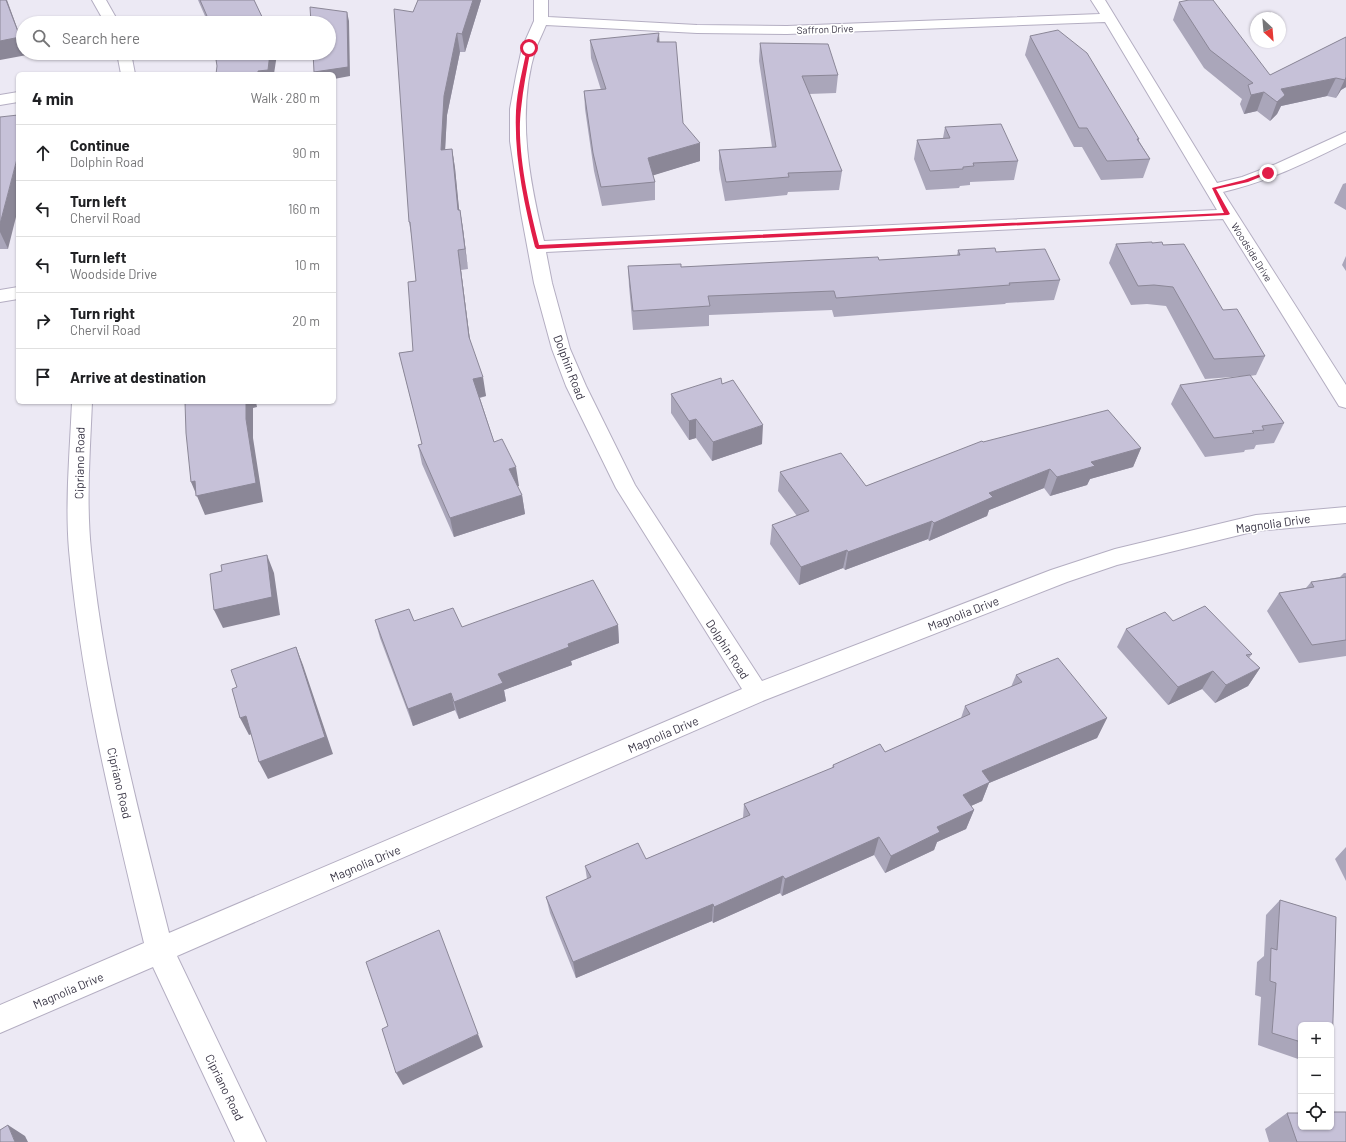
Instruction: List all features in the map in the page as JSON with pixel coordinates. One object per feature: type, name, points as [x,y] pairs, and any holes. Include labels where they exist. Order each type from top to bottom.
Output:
[{"type":"street","points":[[99,0],[108,16]]},
{"type":"street","name":"Dolphin Road","points":[[541,0],[541,21],[529,48],[518,109],[518,141],[529,213],[543,283],[561,349],[576,386],[626,488],[757,693]]},
{"type":"street","name":"Woodside Drive","points":[[1098,0],[1228,214],[1346,401]]},
{"type":"street","name":"Saffron Drive","points":[[541,21],[697,29],[787,30],[1109,18]]},
{"type":"street","points":[[125,60],[128,72]]},
{"type":"street","points":[[0,100],[16,97]]},
{"type":"street","points":[[1213,189],[1246,181],[1268,173],[1346,137]]},
{"type":"street","points":[[537,247],[1228,214]]},
{"type":"street","points":[[0,296],[16,292]]},
{"type":"street","name":"Cipriano Road","points":[[82,404],[78,488],[80,549],[89,627],[115,768],[160,952],[251,1142]]},
{"type":"street","name":"Magnolia Drive","points":[[0,1019],[160,952],[757,693],[1059,576],[1115,557],[1256,523],[1322,516],[1346,516]]},
{"type":"building","points":[[0,0],[6,0],[16,26],[16,38],[0,41]]},
{"type":"building","points":[[200,0],[254,0],[262,16],[207,16]]},
{"type":"building","points":[[418,0],[473,0],[462,34],[457,33],[444,96],[441,150],[452,149],[458,210],[460,210],[465,249],[458,250],[469,337],[483,377],[473,379],[494,442],[502,439],[516,467],[509,469],[522,495],[450,518],[418,445],[422,444],[399,353],[413,351],[408,282],[416,281],[409,222],[394,9],[413,12]]},
{"type":"building","points":[[1189,0],[1213,0],[1270,75],[1346,37],[1345,80],[1336,78],[1281,89],[1285,95],[1277,102],[1264,92],[1251,95],[1248,85],[1253,83],[1210,50],[1179,2]]},
{"type":"building","points":[[310,7],[347,12],[348,67],[314,72],[313,60],[336,60],[336,16],[311,16]]},
{"type":"building","points":[[1058,30],[1087,53],[1150,159],[1107,161],[1087,128],[1079,128],[1030,36]]},
{"type":"building","points":[[659,33],[657,42],[676,42],[683,123],[700,143],[648,158],[655,182],[601,187],[593,153],[584,91],[606,89],[590,40]]},
{"type":"building","points":[[760,43],[828,44],[838,75],[802,76],[842,171],[788,173],[789,177],[726,182],[719,150],[776,147]]},
{"type":"building","points":[[216,60],[269,60],[268,70],[258,72],[216,72]]},
{"type":"building","points":[[16,115],[16,163],[0,224],[0,117]]},
{"type":"building","points":[[1001,124],[1018,161],[973,163],[974,166],[963,167],[963,169],[930,171],[917,140],[950,138],[945,127]]},
{"type":"building","points":[[1162,242],[1163,245],[1184,244],[1223,310],[1237,309],[1265,356],[1214,359],[1173,287],[1154,285],[1138,286],[1116,244]]},
{"type":"building","points":[[995,248],[996,252],[1045,249],[1060,280],[836,298],[834,291],[708,296],[710,306],[633,311],[628,266],[681,264],[681,267],[878,257],[879,260],[960,255],[958,250]]},
{"type":"building","points":[[1250,375],[1284,423],[1262,426],[1264,430],[1252,431],[1254,433],[1214,438],[1180,385]]},
{"type":"building","points":[[721,378],[722,384],[733,380],[763,425],[713,442],[696,419],[689,421],[671,394]]},
{"type":"building","points":[[185,404],[246,404],[246,419],[256,483],[196,496],[195,481],[191,482],[186,433]]},
{"type":"building","points":[[1108,410],[1141,448],[1091,462],[1095,466],[1057,477],[1050,469],[989,493],[993,497],[934,523],[932,521],[848,552],[847,550],[801,567],[772,525],[809,511],[780,472],[841,453],[866,486],[982,441],[983,442]]},
{"type":"building","points":[[267,555],[272,597],[214,610],[210,574],[222,571],[221,565]]},
{"type":"building","points":[[1346,577],[1346,640],[1312,645],[1279,593],[1314,587],[1311,582]]},
{"type":"building","points":[[593,580],[618,625],[568,644],[569,647],[498,674],[503,683],[454,702],[451,693],[408,709],[375,620],[409,609],[414,621],[453,608],[462,627]]},
{"type":"building","points":[[1205,606],[1252,654],[1246,655],[1260,668],[1226,685],[1213,671],[1178,687],[1126,629],[1165,612],[1173,621]]},
{"type":"building","points":[[296,647],[325,737],[259,762],[246,716],[240,718],[232,689],[237,687],[231,670]]},
{"type":"building","points":[[1058,658],[1107,718],[982,771],[990,782],[963,795],[974,810],[937,827],[940,832],[891,856],[879,837],[785,879],[783,876],[714,907],[713,904],[573,962],[546,897],[591,877],[585,866],[638,843],[646,859],[750,815],[744,804],[834,767],[833,765],[880,744],[885,752],[970,714],[965,706],[1022,682],[1016,675]]},
{"type":"building","points":[[1280,900],[1336,917],[1333,1022],[1298,1022],[1298,1041],[1272,1033],[1276,983],[1270,981],[1271,948],[1277,950]]},
{"type":"building","points":[[439,930],[478,1034],[396,1073],[382,1029],[388,1026],[366,962]]},
{"type":"building","points":[[1334,1112],[1346,1112],[1346,1142],[1297,1142],[1287,1113],[1298,1113],[1298,1130],[1334,1130]]},
{"type":"building","points":[[8,1125],[15,1142],[0,1142],[0,1130]]},
{"type":"route","points":[[529,48],[518,109],[518,141],[529,213],[537,247],[1228,214],[1213,189],[1246,181],[1268,173]]}]
